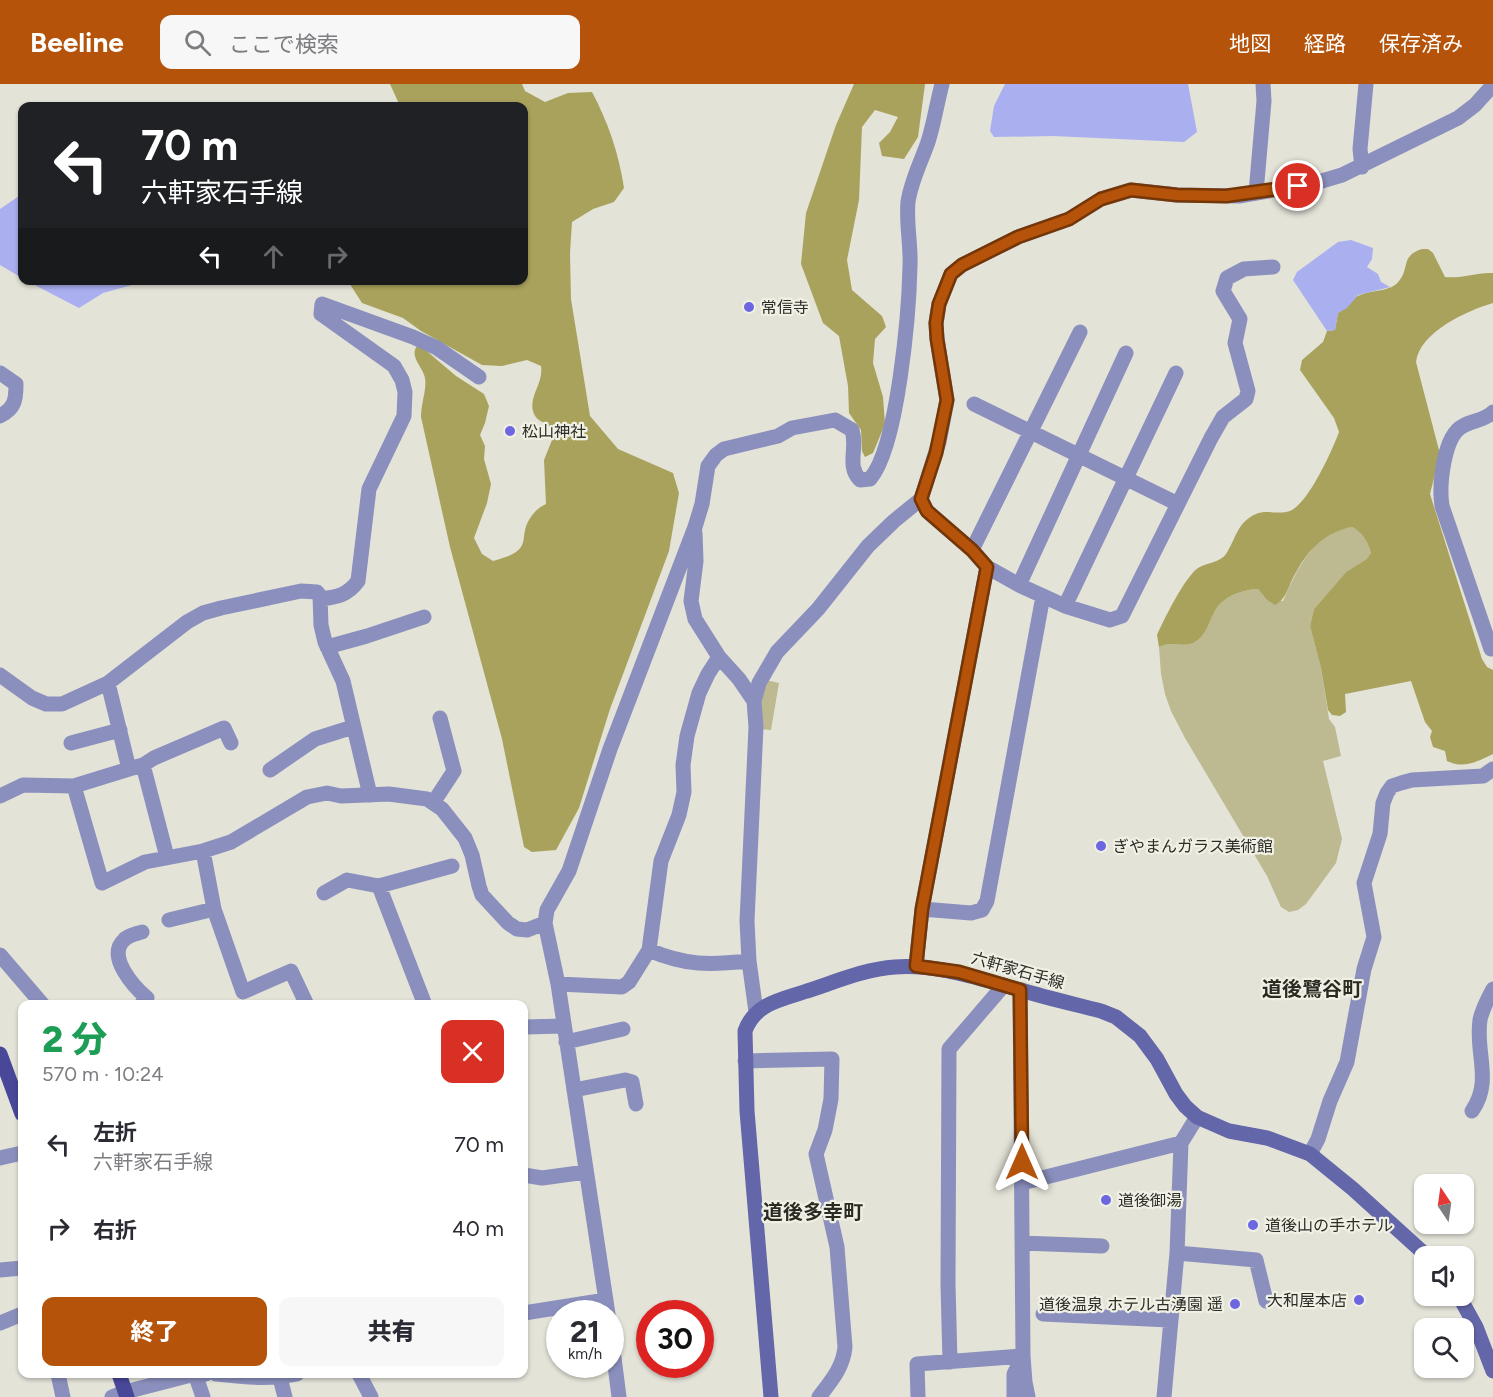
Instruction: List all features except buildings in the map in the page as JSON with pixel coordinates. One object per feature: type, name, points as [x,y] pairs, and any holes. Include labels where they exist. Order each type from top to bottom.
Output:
[{"type":"main road","name":"六軒家石手線","points":[[756,1011],[772,1002],[873,970],[916,966],[959,972],[1101,1011],[1126,1024],[1149,1047],[1176,1094],[1197,1117],[1228,1131],[1267,1138],[1310,1154],[1416,1246]]},
{"type":"main road","points":[[756,1011],[745,1031],[745,1061],[771,1397]]},
{"type":"main road","points":[[0,1054],[18,1103]]},
{"type":"main road","points":[[1465,1306],[1492,1364]]},
{"type":"main road","points":[[120,1378],[122,1395]]},
{"type":"street","points":[[606,1300],[558,984],[545,923],[546,910],[569,871],[610,749],[695,527],[702,504],[708,466],[716,455],[724,448],[778,436],[792,428],[835,420],[852,430],[854,437],[853,473],[860,480],[870,479],[882,461],[906,332],[910,264],[908,202],[928,141],[942,84]]},
{"type":"street","points":[[1256,193],[1263,84]]},
{"type":"street","points":[[1362,167],[1360,149],[1366,84]]},
{"type":"street","points":[[756,1011],[749,961],[747,921],[756,728],[754,701],[759,683],[777,652],[818,609],[868,546],[921,499],[939,442],[947,400],[936,323],[939,304],[951,274],[962,265],[1018,237],[1069,219],[1101,199],[1115,194],[1131,190],[1177,195],[1226,196],[1256,193],[1315,183],[1362,167],[1399,146],[1458,118],[1475,105],[1493,84]]},
{"type":"street","points":[[921,499],[927,511],[972,550],[987,567],[1065,606],[1110,620],[1122,616],[1223,417],[1246,399],[1248,392],[1236,343],[1240,319],[1223,291],[1227,278],[1244,269],[1273,267]]},
{"type":"street","points":[[320,599],[342,596],[352,590],[358,581],[369,489],[404,416],[405,405],[402,380],[394,366],[321,314],[322,304],[413,336],[437,348],[479,377]]},
{"type":"street","points":[[972,550],[1080,332]]},
{"type":"street","points":[[1019,585],[1126,353]]},
{"type":"street","points":[[0,373],[16,384],[16,398],[10,411],[0,416]]},
{"type":"street","points":[[1065,606],[1176,374]]},
{"type":"street","points":[[974,404],[1178,504]]},
{"type":"street","points":[[1493,412],[1484,419],[1462,426],[1455,433],[1450,441],[1440,482],[1440,493],[1442,506],[1491,649],[1493,648]]},
{"type":"street","points":[[695,527],[696,561],[691,601],[695,619],[719,657],[754,701]]},
{"type":"street","points":[[916,966],[922,909],[987,567]]},
{"type":"street","points":[[0,675],[32,698],[46,704],[62,704],[108,683],[187,622],[203,613],[312,590],[317,592],[320,599],[321,625],[327,647],[343,681],[370,795]]},
{"type":"street","points":[[922,909],[971,914],[982,910],[987,901],[1043,596]]},
{"type":"street","points":[[327,647],[424,617]]},
{"type":"street","points":[[558,984],[622,987],[629,982],[649,950],[661,861],[679,815],[684,792],[687,736],[699,693],[719,657]]},
{"type":"street","points":[[108,683],[120,730],[136,767],[167,857]]},
{"type":"street","points":[[433,803],[454,771],[440,718]]},
{"type":"street","points":[[270,770],[315,739],[353,727]]},
{"type":"street","points":[[0,796],[23,785],[74,786],[136,767],[224,728],[231,743]]},
{"type":"street","points":[[70,743],[120,730]]},
{"type":"street","points":[[1310,1154],[1318,1139],[1330,1101],[1347,1062],[1364,969],[1374,937],[1364,883],[1380,834],[1383,803],[1387,793],[1392,786],[1412,780],[1490,774]]},
{"type":"street","points":[[74,786],[102,883],[145,862],[203,851],[240,838],[307,797],[327,793],[341,796],[399,795],[427,799],[442,808],[465,838],[472,855],[482,895],[508,923],[517,929],[527,930],[545,923]]},
{"type":"street","points":[[203,851],[214,909],[243,992],[291,971],[305,1000]]},
{"type":"street","points":[[324,892],[347,880],[379,886],[452,867]]},
{"type":"street","points":[[379,886],[423,1000]]},
{"type":"street","points":[[169,920],[214,909]]},
{"type":"street","points":[[142,932],[126,938],[119,945],[119,954],[128,979],[147,998],[145,1000]]},
{"type":"street","points":[[649,950],[671,960],[712,965],[749,961]]},
{"type":"street","points":[[0,955],[39,1000]]},
{"type":"street","points":[[950,1362],[949,1049],[1004,985]]},
{"type":"street","points":[[1472,1111],[1480,1101],[1484,1081],[1479,1022],[1482,1010],[1493,989]]},
{"type":"street","points":[[1020,990],[1023,1356],[1028,1397]]},
{"type":"street","points":[[528,1027],[564,1026]]},
{"type":"street","points":[[566,1042],[623,1029]]},
{"type":"street","points":[[745,1061],[832,1059],[831,1099],[825,1130],[816,1154],[837,1247],[845,1347],[838,1372],[819,1397]]},
{"type":"street","points":[[574,1090],[625,1080],[632,1082],[636,1104]]},
{"type":"street","points":[[1164,1397],[1169,1320],[1177,1253],[1181,1143],[1197,1117]]},
{"type":"street","points":[[1022,1183],[1181,1143]]},
{"type":"street","points":[[0,1158],[18,1154]]},
{"type":"street","points":[[528,1176],[542,1178],[586,1172]]},
{"type":"street","points":[[1022,1243],[1102,1246]]},
{"type":"street","points":[[1177,1253],[1257,1260],[1266,1301]]},
{"type":"street","points":[[0,1270],[18,1268]]},
{"type":"street","points":[[528,1313],[546,1311]]},
{"type":"street","points":[[1043,1314],[1169,1320]]},
{"type":"street","points":[[0,1323],[18,1316]]},
{"type":"street","points":[[918,1397],[916,1364],[1023,1356]]},
{"type":"street","points":[[1014,1397],[1014,1374],[1023,1356]]},
{"type":"street","points":[[59,1378],[63,1397]]},
{"type":"street","points":[[122,1395],[181,1378]]},
{"type":"street","points":[[196,1378],[203,1397]]},
{"type":"street","points":[[259,1378],[280,1378],[285,1397]]},
{"type":"street","points":[[361,1378],[371,1397]]},
{"type":"street","points":[[617,1378],[619,1397]]},
{"type":"shaded area","points":[[390,84],[522,84],[525,91],[545,102],[568,93],[592,92],[612,138],[622,175],[624,188],[614,202],[593,209],[572,222],[571,299],[590,416],[618,449],[673,473],[679,493],[669,551],[610,709],[579,808],[556,850],[532,852],[524,847],[502,739],[450,547],[421,417],[425,382],[424,374],[415,358],[415,350],[417,346],[422,347],[456,376],[484,394],[489,406],[480,435],[485,446],[484,459],[491,484],[487,503],[474,538],[482,554],[493,561],[516,552],[521,547],[528,521],[537,510],[546,504],[544,460],[554,435],[549,426],[535,416],[532,408],[541,366],[527,360],[502,366],[482,365],[421,331],[403,318],[362,303],[351,285],[528,285],[528,102],[398,102]]},
{"type":"shaded area","points":[[854,84],[925,84],[918,137],[904,159],[882,156],[879,143],[890,132],[898,117],[875,110],[862,127],[859,200],[847,260],[852,290],[882,316],[886,327],[875,339],[873,363],[883,397],[885,424],[873,453],[865,457],[862,451],[861,430],[849,413],[848,386],[839,336],[823,323],[801,264],[806,213],[836,125]]},
{"type":"shaded area","points":[[1422,249],[1428,249],[1433,253],[1445,277],[1493,273],[1493,303],[1458,317],[1435,332],[1419,351],[1416,362],[1440,454],[1430,494],[1482,659],[1487,667],[1493,670],[1493,754],[1465,764],[1447,761],[1445,751],[1433,747],[1430,737],[1432,731],[1425,722],[1411,681],[1345,694],[1346,712],[1340,716],[1332,715],[1328,710],[1321,668],[1310,626],[1314,609],[1346,572],[1367,559],[1371,553],[1364,538],[1352,527],[1331,534],[1308,554],[1285,595],[1275,605],[1258,589],[1246,591],[1223,601],[1215,611],[1205,632],[1191,644],[1168,644],[1159,647],[1157,635],[1187,580],[1198,568],[1224,557],[1238,531],[1250,517],[1265,512],[1288,512],[1306,497],[1326,463],[1339,432],[1334,418],[1300,370],[1302,360],[1323,342],[1327,331],[1335,330],[1338,313],[1357,296],[1395,285],[1402,276],[1411,255]]},
{"type":"shaded area","points":[[1352,527],[1364,538],[1371,553],[1368,559],[1346,572],[1314,609],[1310,626],[1321,668],[1329,719],[1335,727],[1341,756],[1323,761],[1342,839],[1336,863],[1306,904],[1298,910],[1289,912],[1281,907],[1267,876],[1171,711],[1161,674],[1159,647],[1195,642],[1205,632],[1218,606],[1239,592],[1258,589],[1266,599],[1283,601],[1294,576],[1308,554],[1326,537]]},
{"type":"shaded area","points":[[766,680],[779,683],[771,730],[760,729],[758,715]]},
{"type":"water","points":[[1005,84],[1188,84],[1197,132],[1184,142],[1053,136],[994,137],[990,131],[994,106]]},
{"type":"water","points":[[18,197],[18,276],[0,265],[0,209]]},
{"type":"water","points":[[1351,240],[1373,248],[1372,259],[1367,267],[1378,274],[1381,282],[1390,287],[1358,295],[1347,308],[1338,313],[1335,330],[1327,331],[1293,280],[1297,272],[1338,242]]},
{"type":"water","points":[[35,285],[132,285],[103,293],[79,308]]},
{"type":"place","name":"常信寺","points":[[749,307]]},
{"type":"place","name":"松山神社","points":[[510,431]]},
{"type":"place","name":"ぎやまんガラス美術館","points":[[1101,846]]},
{"type":"place","name":"道後御湯","points":[[1106,1200]]},
{"type":"place","name":"道後山の手ホテル","points":[[1253,1225]]},
{"type":"place","name":"大和屋本店","points":[[1359,1300]]},
{"type":"place","name":"道後温泉 ホテル古湧園 遥","points":[[1235,1304]]},
{"type":"district","name":"道後鷺谷町","points":[[1312,989]]},
{"type":"district","name":"道後多幸町","points":[[813,1212]]},
{"type":"route","points":[[1022,1162],[1020,990],[959,972],[916,966],[922,909],[987,567],[972,550],[927,511],[921,499],[933,465],[947,400],[937,339],[936,323],[939,304],[951,274],[962,265],[1018,237],[1069,219],[1101,199],[1115,194],[1131,190],[1177,195],[1239,196],[1298,186]]}]
